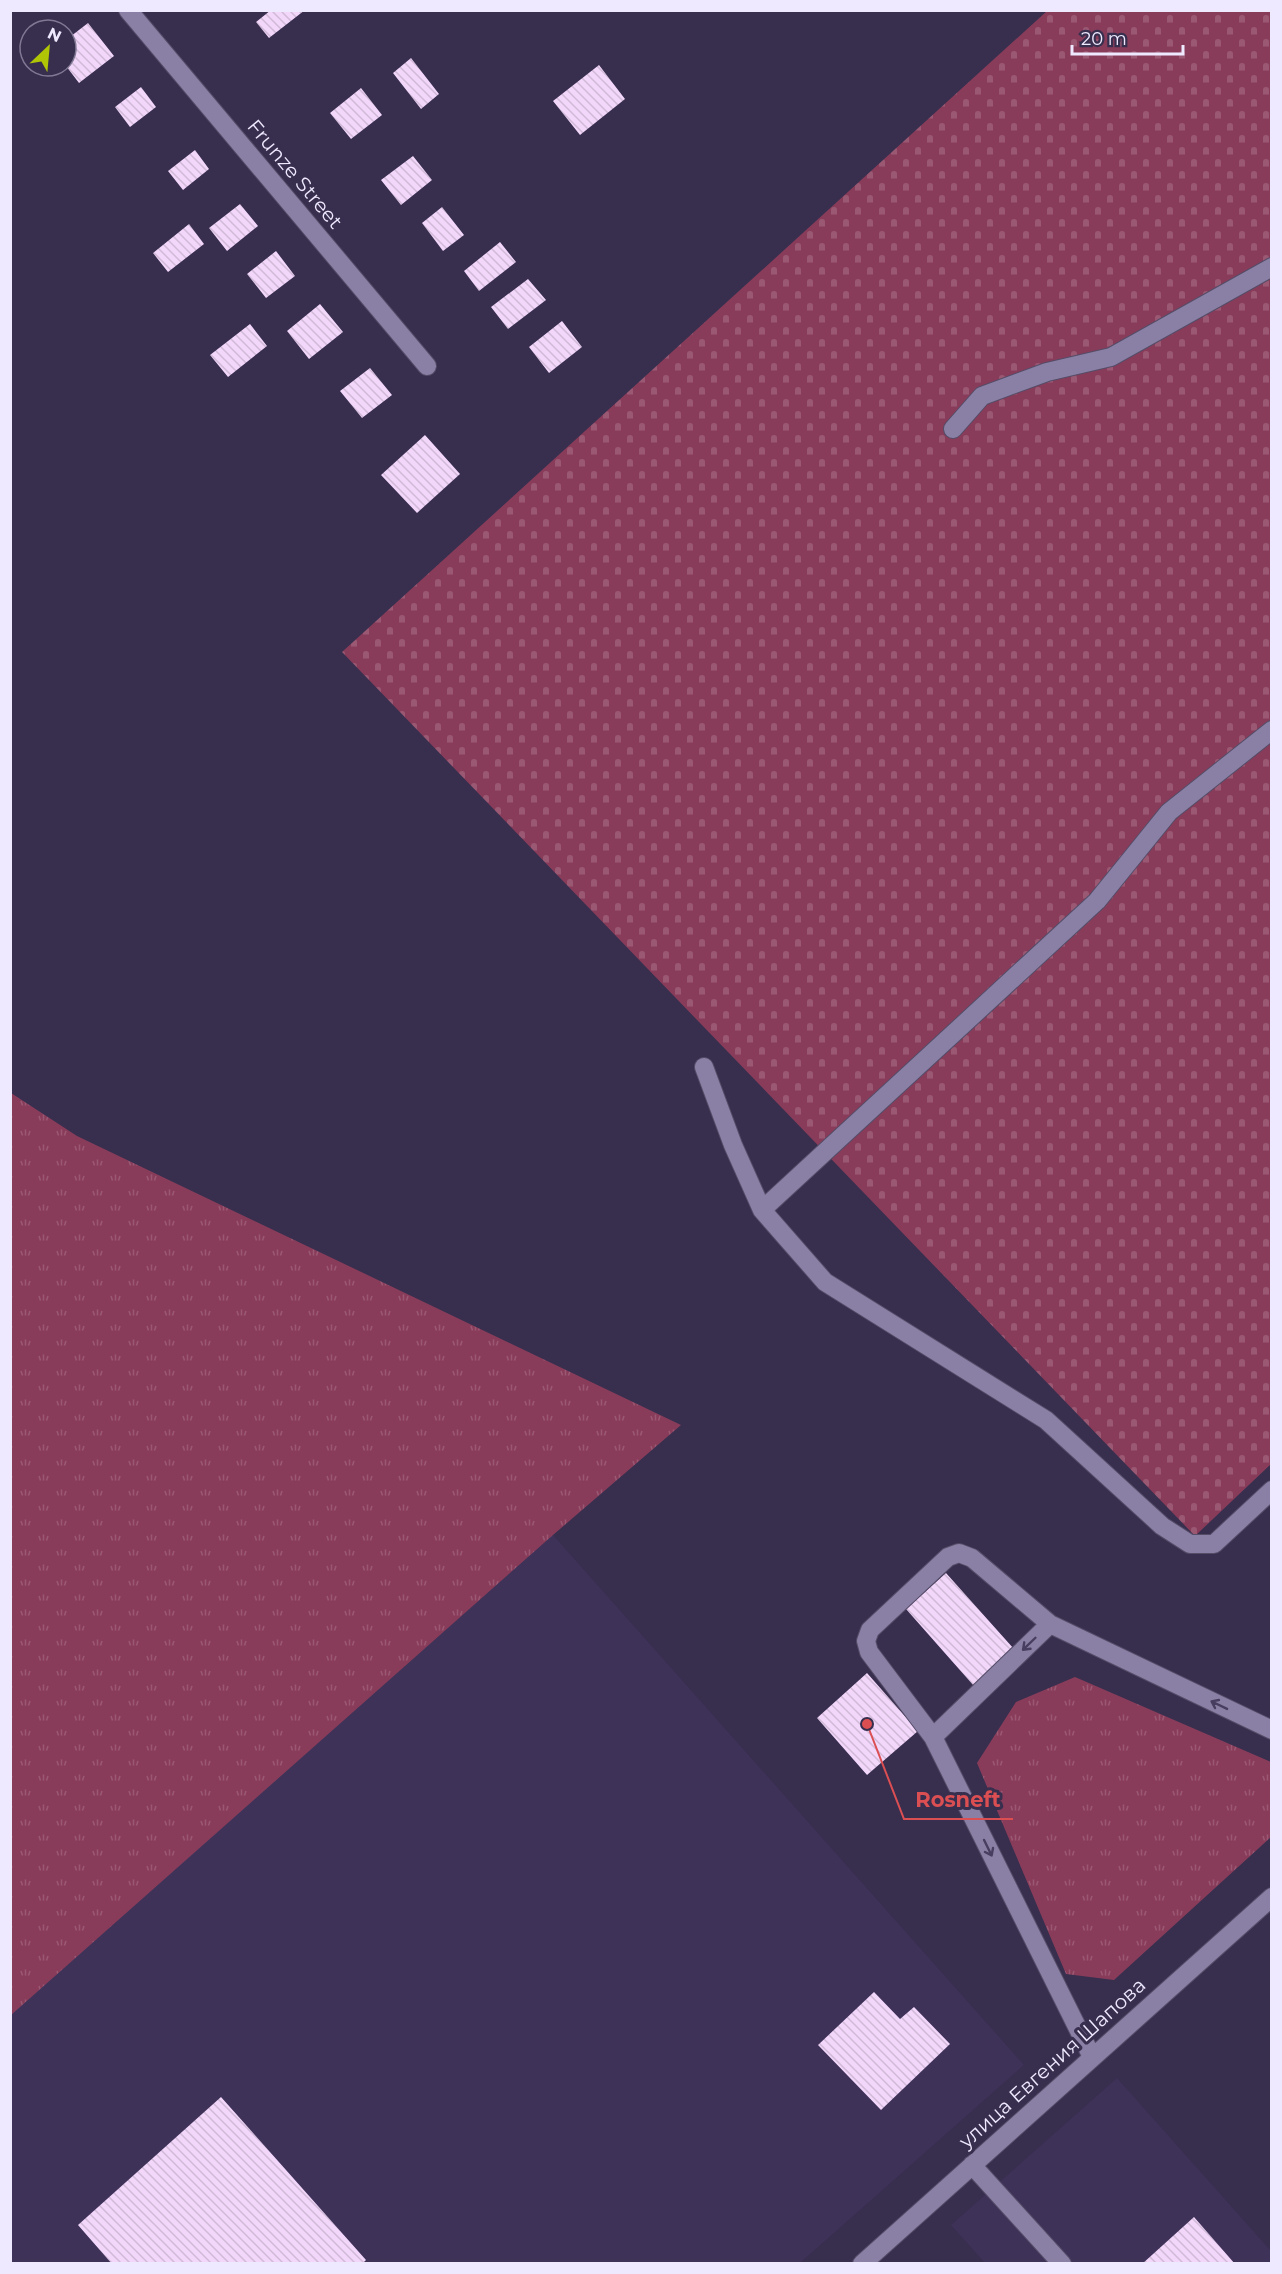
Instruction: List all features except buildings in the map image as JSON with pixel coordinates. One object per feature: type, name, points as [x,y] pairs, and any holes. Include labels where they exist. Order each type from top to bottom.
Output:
[{"type":"street","name":"Frunze Street","points":[[128,10],[427,366]]},
{"type":"street","points":[[953,429],[982,396],[1047,372],[1111,357],[1272,267]]},
{"type":"street","points":[[762,1210],[1097,901],[1169,812],[1272,730]]},
{"type":"street","points":[[704,1067],[733,1145],[762,1210],[825,1282],[1046,1420],[1162,1526],[1190,1544],[1214,1544],[1272,1490]]},
{"type":"street","points":[[1092,2057],[933,1737],[869,1652],[866,1641],[870,1630],[948,1557],[959,1553],[972,1558],[1050,1624],[1272,1730]]},
{"type":"street","points":[[933,1737],[1050,1624]]},
{"type":"street","name":"улица Евгения Шапова","points":[[862,2264],[1272,1897]]},
{"type":"street","points":[[972,2165],[1062,2264]]},
{"type":"shaded area","points":[[553,1535],[1024,2065],[800,2263],[11,2263],[10,2015]]},
{"type":"shaded area","points":[[1117,2078],[1271,2251],[1271,2263],[985,2263],[951,2225]]},
{"type":"green space","points":[[1047,11],[1271,11],[1271,1464],[1195,1536],[342,652]]},
{"type":"green space","points":[[11,1093],[77,1136],[681,1425],[553,1535],[11,2015]]},
{"type":"green space","points":[[1075,1677],[1271,1762],[1271,1837],[1114,1980],[1066,1974],[977,1763],[1016,1702]]},
{"type":"place","name":"Rosneft","points":[[867,1724]]}]
